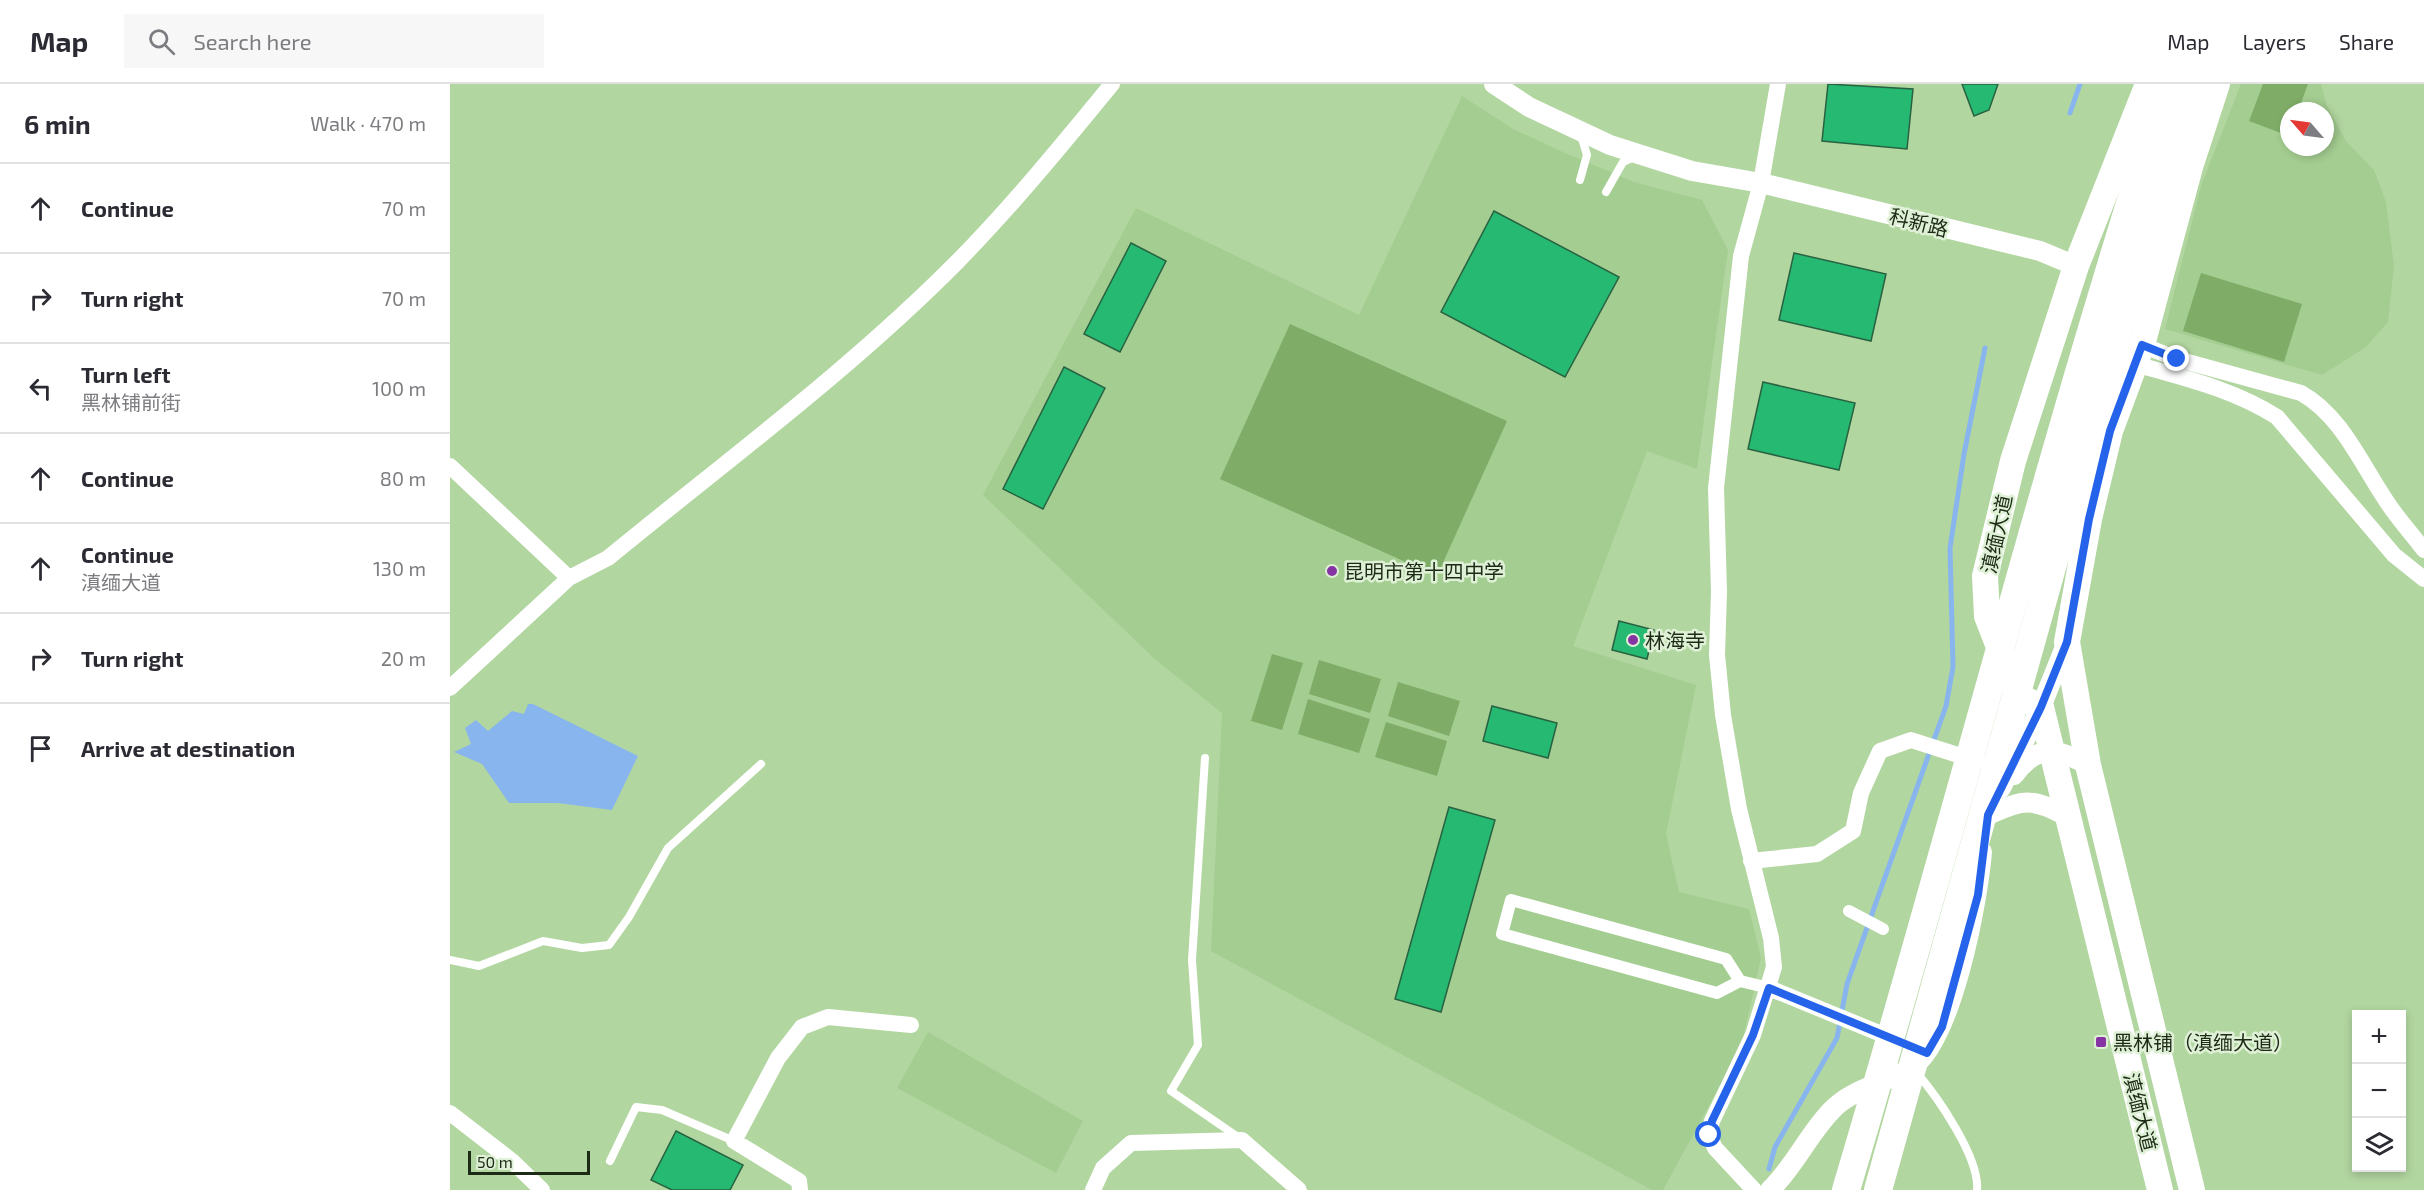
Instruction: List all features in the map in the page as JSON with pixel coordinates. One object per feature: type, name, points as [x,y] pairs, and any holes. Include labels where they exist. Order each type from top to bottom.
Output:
[{"type":"highway","points":[[1846,1190],[1895,1025],[2024,562],[2113,257],[2168,84]]},
{"type":"highway","points":[[1878,1190],[2120,324],[2194,84]]},
{"type":"main road","name":"滇缅大道","points":[[2018,696],[1987,616],[1985,576],[2013,461],[2076,266],[2148,84]]},
{"type":"main road","name":"滇缅大道","points":[[2192,1190],[2088,765],[2067,642],[2089,519],[2110,431],[2138,355],[2190,167],[2217,84]]},
{"type":"main road","points":[[2018,696],[2041,707]]},
{"type":"main road","name":"滇缅大道","points":[[2041,707],[2160,1190]]},
{"type":"street","points":[[450,688],[569,578],[608,558],[858,354],[957,262],[1042,170],[1112,84]]},
{"type":"street","name":"科新路","points":[[1494,84],[1529,107],[1610,145],[1692,171],[1761,183],[2040,251],[2076,266]]},
{"type":"street","name":"科新路","points":[[1518,84],[1535,95],[1615,132],[1695,158],[1761,183]]},
{"type":"street","points":[[1754,1190],[1715,1148],[1709,1135],[1712,1121],[1753,1035],[1774,967],[1771,938],[1751,861],[1723,715],[1718,665],[1716,488],[1740,256],[1761,183],[1778,84]]},
{"type":"street","points":[[2138,355],[2177,359],[2301,393],[2317,402],[2331,414],[2388,504],[2424,550]]},
{"type":"street","points":[[2138,355],[2254,402],[2277,417],[2394,555],[2424,579]]},
{"type":"street","points":[[450,466],[569,578]]},
{"type":"street","points":[[1988,815],[2041,707],[2067,642]]},
{"type":"street","points":[[1770,1190],[1787,1171],[1831,1110],[1860,1090],[1912,1068],[1927,1053],[1942,1027],[1978,895],[1988,815],[2018,696]]},
{"type":"street","points":[[1751,861],[1817,854],[1838,843],[1853,831],[1861,793],[1880,751],[1911,740],[2001,768]]},
{"type":"street","points":[[1988,815],[2026,759],[2052,750],[2064,752],[2088,765]]},
{"type":"street","points":[[1988,815],[2018,802],[2043,803],[2070,818]]},
{"type":"street","points":[[1740,981],[1726,959],[1511,900],[1502,934],[1718,993],[1740,981],[1769,988],[1927,1053]]},
{"type":"street","points":[[1849,911],[1883,929]]},
{"type":"street","points":[[800,1190],[799,1181],[734,1141],[778,1058],[802,1027],[828,1017],[911,1025]]},
{"type":"street","points":[[450,1113],[512,1161],[542,1190]]},
{"type":"street","points":[[1093,1190],[1103,1168],[1131,1143],[1242,1140],[1299,1190]]},
{"type":"lane","points":[[1574,128],[1581,134],[1587,148],[1586,163],[1580,180]]},
{"type":"lane","points":[[1606,192],[1623,162],[1643,155]]},
{"type":"lane","points":[[1205,758],[1192,960],[1198,1045],[1171,1091],[1242,1140]]},
{"type":"lane","points":[[450,960],[479,966],[543,941],[582,948],[609,945],[629,917],[668,848],[760,764]]},
{"type":"lane","points":[[1912,1068],[1948,1114],[1976,1174],[1977,1190]]},
{"type":"lane","points":[[610,1161],[636,1107],[662,1110],[734,1141]]},
{"type":"shaded area","points":[[2241,84],[2321,84],[2326,102],[2280,102],[2280,156],[2334,156],[2334,119],[2346,141],[2374,170],[2386,202],[2394,266],[2388,322],[2366,347],[2322,375],[2165,329],[2201,186]]},
{"type":"shaded area","points":[[2263,84],[2308,84],[2301,102],[2280,102],[2280,133],[2249,121]]},
{"type":"shaded area","name":"昆明市第十四中学","points":[[1462,96],[1513,129],[1563,152],[1634,182],[1702,200],[1728,250],[1697,469],[1647,451],[1573,646],[1696,685],[1666,834],[1679,892],[1749,909],[1761,958],[1741,1047],[1663,1190],[1652,1190],[1211,951],[1222,713],[1156,660],[983,495],[1136,208],[1359,315]]},
{"type":"shaded area","points":[[2201,273],[2302,304],[2284,362],[2183,331]]},
{"type":"shaded area","points":[[1290,324],[1507,421],[1437,576],[1220,479]]},
{"type":"shaded area","points":[[1272,654],[1303,663],[1282,730],[1251,721]]},
{"type":"shaded area","points":[[1319,660],[1381,679],[1370,713],[1309,694]]},
{"type":"shaded area","points":[[1398,682],[1460,701],[1449,736],[1388,716]]},
{"type":"shaded area","points":[[1308,699],[1370,719],[1359,753],[1298,734]]},
{"type":"shaded area","points":[[1386,722],[1447,741],[1437,776],[1375,757]]},
{"type":"shaded area","points":[[928,1032],[1083,1121],[1056,1173],[897,1088]]},
{"type":"water","points":[[528,704],[533,704],[638,756],[612,810],[558,803],[509,803],[482,764],[454,752],[471,744],[465,728],[476,720],[488,731],[512,711],[524,714]]},
{"type":"building","points":[[1828,84],[1913,89],[1907,149],[1822,141]]},
{"type":"building","points":[[1962,84],[1998,84],[1989,110],[1974,116]]},
{"type":"building","points":[[1494,211],[1619,277],[1565,377],[1441,312]]},
{"type":"building","points":[[1131,243],[1166,261],[1120,352],[1084,334]]},
{"type":"building","points":[[1794,253],[1886,274],[1871,341],[1779,320]]},
{"type":"building","points":[[1064,367],[1105,388],[1043,509],[1003,489]]},
{"type":"building","points":[[1763,382],[1855,403],[1839,470],[1748,449]]},
{"type":"building","name":"林海寺","points":[[1619,621],[1654,630],[1647,659],[1612,650]]},
{"type":"building","points":[[1492,706],[1557,723],[1548,758],[1483,741]]},
{"type":"building","points":[[1449,807],[1495,820],[1441,1012],[1395,999]]},
{"type":"building","points":[[676,1131],[743,1165],[730,1190],[672,1190],[651,1180]]},
{"type":"waterway","points":[[2070,113],[2080,84]]},
{"type":"waterway","points":[[1769,1169],[1775,1147],[1837,1038],[1847,984],[1946,706],[1953,667],[1950,548],[1964,454],[1985,348]]},
{"type":"place","name":"昆明市第十四中学","points":[[1332,571]]},
{"type":"place","name":"林海寺","points":[[1633,640]]},
{"type":"place","name":"黑林铺（滇缅大道）","points":[[2101,1042]]},
{"type":"route","points":[[1709,1135],[1712,1121],[1753,1035],[1769,988],[1927,1053],[1936,1039],[1947,1010],[1978,895],[1988,815],[2041,707],[2067,642],[2089,519],[2110,431],[2142,345],[2177,359]]}]
